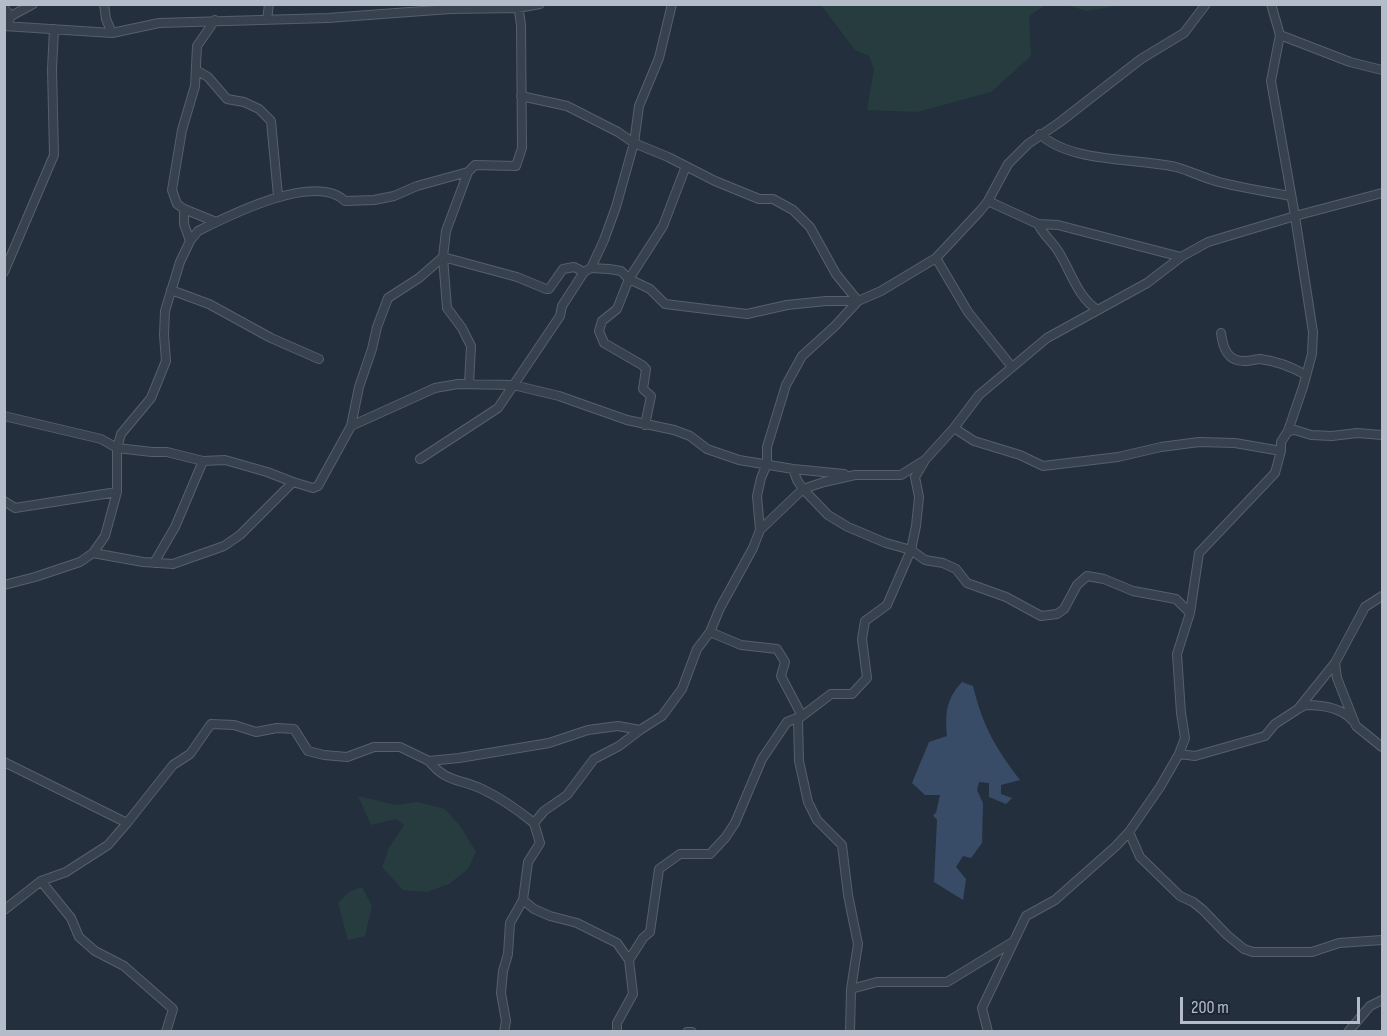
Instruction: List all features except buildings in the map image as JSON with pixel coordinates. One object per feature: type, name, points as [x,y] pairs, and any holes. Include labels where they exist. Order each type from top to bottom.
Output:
[{"type":"street","points":[[33,4],[11,16],[6,26],[112,33],[159,23],[267,20],[540,4]]},
{"type":"street","points":[[104,4],[106,19],[112,33]]},
{"type":"street","points":[[267,20],[269,4]]},
{"type":"street","points":[[420,459],[498,408],[560,316],[562,306],[604,240],[619,200],[634,143],[639,105],[659,58],[672,4]]},
{"type":"street","points":[[443,257],[509,275],[546,289],[549,289],[563,269],[574,267],[587,270],[621,271],[629,279],[650,289],[665,304],[747,314],[787,305],[858,301],[881,291],[936,258],[988,201],[1008,164],[1040,134],[1060,122],[1141,59],[1184,33],[1206,4]]},
{"type":"street","points":[[988,1032],[982,1008],[1026,916],[1055,900],[1088,873],[1129,832],[1160,787],[1179,754],[1185,738],[1177,654],[1190,613],[1199,553],[1275,473],[1281,442],[1288,431],[1312,354],[1313,332],[1271,81],[1280,34],[1271,4]]},
{"type":"street","points":[[469,384],[471,346],[462,328],[447,308],[443,257],[446,231],[468,172],[475,165],[516,166],[522,147],[521,25],[518,6]]},
{"type":"street","points":[[4,8],[11,16]]},
{"type":"street","points":[[215,20],[197,46],[195,86],[182,130],[172,190],[177,204],[216,222]]},
{"type":"street","points":[[4,272],[54,155],[52,69],[54,29]]},
{"type":"street","points":[[1280,34],[1350,62],[1383,70]]},
{"type":"street","points":[[195,70],[208,77],[227,99],[244,102],[259,109],[271,121],[278,196]]},
{"type":"street","points":[[521,96],[567,106],[618,132],[634,143],[716,181],[759,199],[773,200],[793,210],[810,227],[836,274],[858,301]]},
{"type":"street","points":[[1040,134],[1047,141],[1068,151],[1175,167],[1217,181],[1291,196]]},
{"type":"street","points":[[645,425],[651,396],[643,388],[646,369],[604,343],[599,331],[602,321],[617,309],[629,279],[663,226],[686,166]]},
{"type":"street","points":[[4,585],[80,562],[93,553],[105,536],[117,492],[117,448],[122,434],[151,398],[166,361],[165,311],[180,262],[190,241],[198,231],[278,196],[326,192],[337,193],[345,201],[374,200],[394,196],[417,186],[468,172]]},
{"type":"street","points":[[850,1032],[851,989],[858,944],[848,895],[842,845],[817,820],[807,802],[799,761],[798,719],[831,694],[852,694],[867,678],[862,639],[865,621],[887,605],[911,550],[919,497],[915,477],[925,460],[954,428],[979,395],[1047,338],[1148,283],[1181,257],[1208,242],[1383,193]]},
{"type":"street","points":[[988,201],[1038,224],[1058,225],[1181,257]]},
{"type":"street","points":[[184,209],[184,224],[190,241]]},
{"type":"street","points":[[1038,224],[1044,236],[1057,249],[1091,306],[1098,309]]},
{"type":"street","points":[[4,416],[101,439],[117,448],[167,452],[203,461],[225,459],[313,488],[318,486],[351,426],[359,387],[388,298],[419,278],[443,257]]},
{"type":"street","points":[[936,258],[969,312],[1012,367]]},
{"type":"street","points":[[171,290],[209,304],[271,338],[319,359]]},
{"type":"street","points":[[760,530],[757,496],[760,478],[767,464],[767,447],[786,384],[802,356],[858,301]]},
{"type":"street","points":[[1221,333],[1222,347],[1230,358],[1245,362],[1259,359],[1293,368],[1306,375]]},
{"type":"street","points":[[351,426],[435,388],[469,384],[513,386],[559,396],[645,425],[674,430],[690,436],[708,448],[739,460],[793,470],[855,475],[901,475],[925,460]]},
{"type":"street","points":[[954,428],[974,441],[1020,455],[1043,466],[1118,457],[1161,447],[1199,442],[1235,443],[1281,451]]},
{"type":"street","points":[[1288,431],[1332,436],[1357,433],[1383,435]]},
{"type":"street","points":[[154,563],[175,527],[203,461]]},
{"type":"street","points":[[793,470],[797,480],[828,515],[848,527],[886,543],[911,550],[925,560],[943,563],[956,569],[967,583],[1006,597],[1041,616],[1057,614],[1064,609],[1077,585],[1087,576],[1104,579],[1133,591],[1176,599],[1190,613]]},
{"type":"street","points":[[534,823],[544,811],[567,795],[594,759],[619,746],[662,716],[682,689],[697,649],[710,632],[760,530],[804,489],[855,475]]},
{"type":"street","points":[[93,553],[173,564],[224,546],[240,535],[293,482]]},
{"type":"street","points":[[4,501],[15,508],[117,492]]},
{"type":"street","points":[[1298,709],[1335,663],[1365,607],[1383,596]]},
{"type":"street","points":[[710,632],[741,645],[777,649],[785,662],[780,676],[802,716]]},
{"type":"street","points":[[1335,663],[1337,678],[1356,726]]},
{"type":"street","points":[[1179,754],[1195,756],[1265,736],[1275,724],[1305,705],[1332,708],[1348,716],[1356,726],[1383,747]]},
{"type":"street","points":[[629,960],[643,938],[650,932],[659,869],[680,854],[710,854],[725,838],[735,823],[762,759],[787,722],[802,716]]},
{"type":"street","points":[[5,907],[41,881],[66,872],[108,844],[128,823],[172,765],[190,754],[211,724],[234,725],[256,732],[277,728],[294,729],[308,751],[324,755],[347,757],[374,747],[400,747],[429,761],[440,774],[481,788],[516,808],[534,823],[540,843],[528,862],[523,900],[510,923],[508,954],[503,971],[501,993],[506,1021],[504,1032]]},
{"type":"street","points":[[429,761],[549,742],[588,730],[618,726],[640,730]]},
{"type":"street","points":[[4,762],[128,823]]},
{"type":"street","points":[[1129,832],[1140,857],[1180,896],[1203,910],[1244,949],[1253,952],[1312,951],[1340,943],[1383,940]]},
{"type":"street","points":[[41,881],[71,918],[79,937],[95,951],[124,966],[173,1009],[166,1032]]},
{"type":"street","points":[[523,900],[534,909],[577,923],[617,943],[629,960],[633,994],[617,1023],[617,1032]]},
{"type":"street","points":[[851,989],[877,982],[947,982],[1013,942]]},
{"type":"street","points":[[1348,1032],[1370,1006],[1383,1000]]},
{"type":"street","points":[[687,1032],[692,1032]]},
{"type":"green space","points":[[821,5],[1046,5],[1029,16],[1031,56],[991,92],[917,112],[867,110],[874,69],[869,56],[855,50]]},
{"type":"green space","points":[[1067,5],[1123,5],[1086,11]]},
{"type":"green space","points":[[358,796],[396,805],[417,802],[445,809],[461,827],[476,852],[467,870],[449,884],[427,892],[403,890],[382,867],[389,848],[404,825],[396,819],[371,825]]},
{"type":"green space","points":[[362,887],[372,906],[365,936],[348,940],[338,903],[349,892]]},
{"type":"water","points":[[962,682],[973,686],[991,736],[1020,780],[1001,785],[1001,794],[1012,798],[1006,804],[989,797],[989,783],[979,782],[977,790],[983,803],[982,843],[971,858],[963,856],[956,867],[966,879],[963,900],[934,882],[937,820],[933,815],[936,813],[940,795],[925,795],[912,783],[929,742],[947,736],[948,707]]}]
